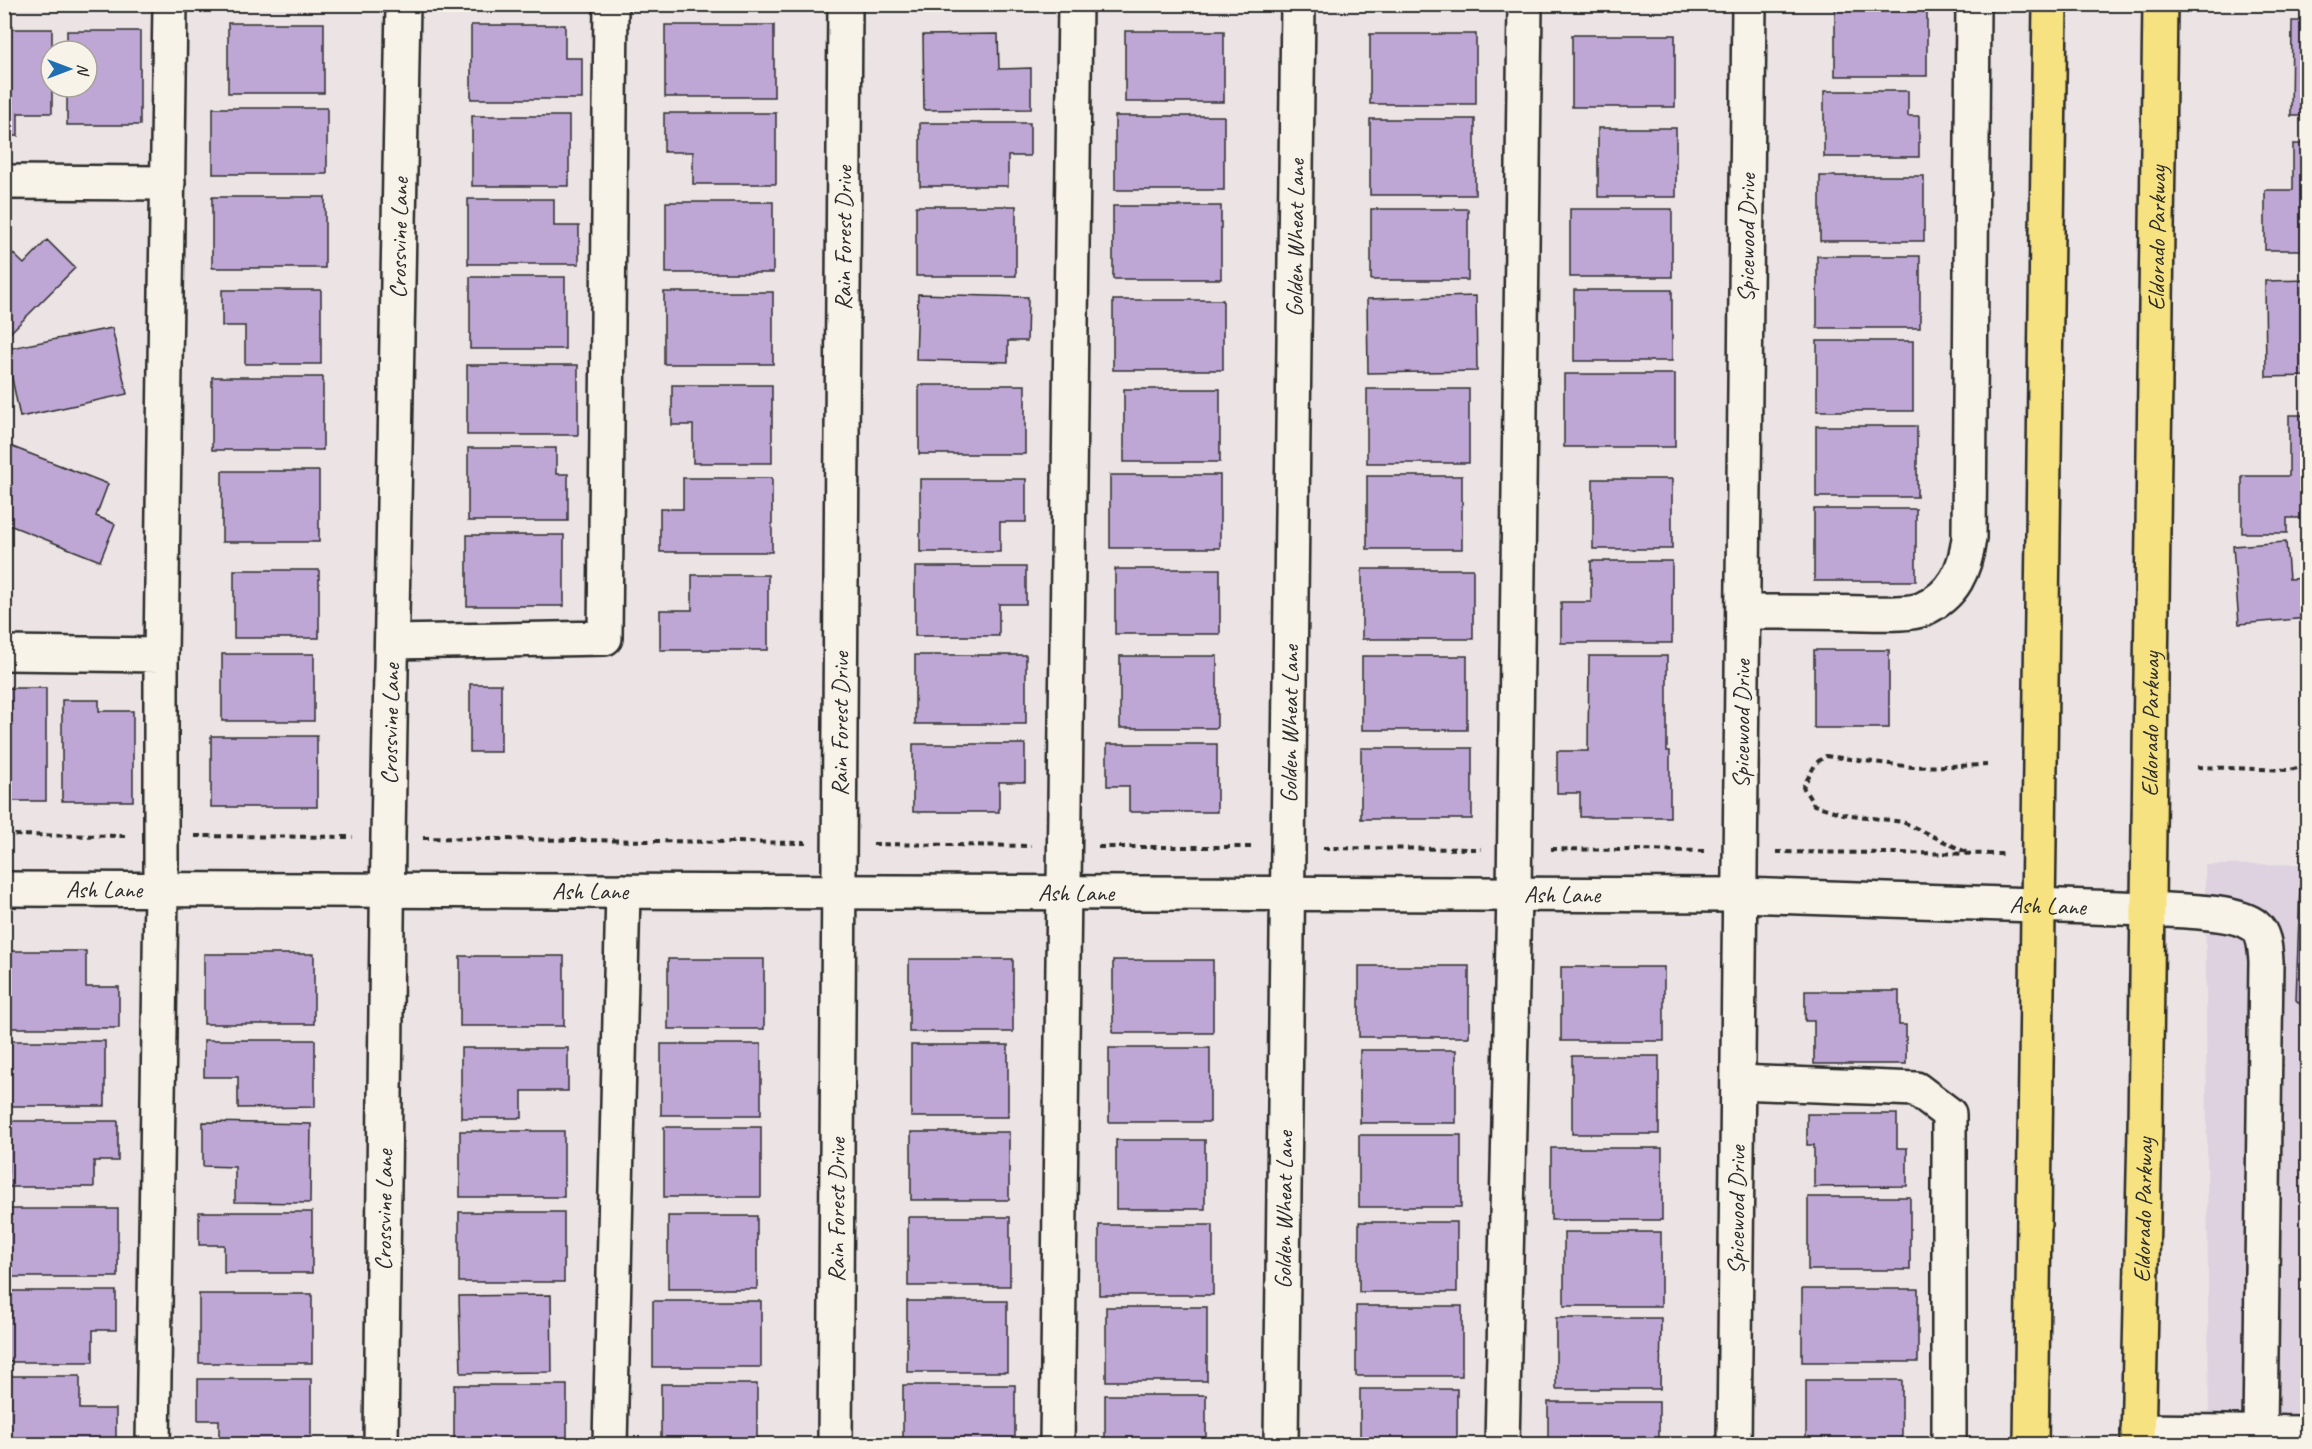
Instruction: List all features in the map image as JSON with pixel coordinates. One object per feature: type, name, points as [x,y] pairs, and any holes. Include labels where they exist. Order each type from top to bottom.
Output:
[{"type":"main road","points":[[2031,1444],[2050,4]]},
{"type":"main road","name":"Eldorado Parkway","points":[[2138,1438],[2145,1128],[2160,4]]},
{"type":"street","points":[[153,1444],[170,4]]},
{"type":"street","name":"Crossvine Lane","points":[[381,1444],[388,837],[403,4]]},
{"type":"street","points":[[392,642],[605,638],[612,4]]},
{"type":"street","name":"Rain Forest Drive","points":[[835,1444],[845,4]]},
{"type":"street","points":[[1057,1444],[1075,4]]},
{"type":"street","name":"Golden Wheat Lane","points":[[1281,1444],[1298,4]]},
{"type":"street","points":[[1502,1444],[1515,849],[1526,4]]},
{"type":"street","name":"Spicewood Drive","points":[[1734,1444],[1749,4]]},
{"type":"street","points":[[1743,612],[1890,613],[1922,610],[1937,600],[1961,575],[1966,560],[1969,515],[1973,4]]},
{"type":"street","points":[[4,182],[168,183]]},
{"type":"street","points":[[4,653],[161,655]]},
{"type":"street","name":"Ash Lane","points":[[4,889],[1740,895],[2148,909],[2242,918],[2257,927],[2265,944],[2284,1436]]},
{"type":"street","points":[[610,1444],[623,891]]},
{"type":"street","points":[[1738,1082],[1916,1089],[1949,1114],[1949,1444]]},
{"type":"street","points":[[2138,1438],[2284,1436]]},
{"type":"path","points":[[1969,854],[1903,822],[1844,814],[1814,805],[1803,787],[1816,763],[1826,756],[1913,768],[1987,765]]},
{"type":"path","points":[[2197,768],[2290,770],[2304,766],[2307,762]]},
{"type":"path","points":[[4,835],[2005,854]]},
{"type":"shaded area","points":[[2307,864],[2307,1444],[2209,1444],[2205,865]]},
{"type":"building","points":[[1835,4],[1927,4],[1927,76],[1835,76]]},
{"type":"building","points":[[2292,21],[2308,21],[2308,116],[2291,116]]},
{"type":"building","points":[[228,23],[324,23],[324,93],[228,93]]},
{"type":"building","points":[[471,25],[565,25],[565,58],[582,58],[582,99],[471,99]]},
{"type":"building","points":[[665,25],[774,25],[774,97],[665,97]]},
{"type":"building","points":[[4,29],[52,29],[52,39],[39,39],[39,99],[52,99],[52,113],[18,113],[18,136],[4,136]]},
{"type":"building","points":[[67,31],[140,31],[140,125],[67,125],[67,99],[99,99],[99,39],[67,39]]},
{"type":"building","points":[[1125,31],[1224,31],[1224,102],[1125,102]]},
{"type":"building","points":[[998,34],[999,69],[1031,68],[1031,109],[924,110],[923,35]]},
{"type":"building","points":[[1370,34],[1476,34],[1476,104],[1370,104]]},
{"type":"building","points":[[1572,35],[1675,35],[1675,107],[1572,107]]},
{"type":"building","points":[[1824,91],[1908,91],[1908,116],[1919,116],[1919,157],[1824,157]]},
{"type":"building","points":[[213,108],[327,108],[327,174],[213,174]]},
{"type":"building","points":[[664,113],[776,113],[776,184],[693,184],[693,152],[664,152]]},
{"type":"building","points":[[472,116],[569,116],[569,186],[472,186]]},
{"type":"building","points":[[1115,116],[1224,116],[1224,190],[1115,190]]},
{"type":"building","points":[[1370,119],[1475,119],[1475,195],[1370,195]]},
{"type":"building","points":[[920,123],[1030,123],[1030,156],[1008,156],[1008,186],[920,186]]},
{"type":"building","points":[[1598,128],[1676,128],[1676,197],[1598,197]]},
{"type":"building","points":[[2293,144],[2308,144],[2308,250],[2265,250],[2265,190],[2293,190]]},
{"type":"building","points":[[1820,176],[1924,176],[1924,241],[1820,241]]},
{"type":"building","points":[[212,197],[325,197],[325,268],[212,268]]},
{"type":"building","points":[[468,199],[554,199],[554,226],[579,226],[579,264],[468,264]]},
{"type":"building","points":[[666,202],[773,202],[773,273],[666,273]]},
{"type":"building","points":[[916,206],[1016,206],[1016,276],[916,276]]},
{"type":"building","points":[[1113,206],[1221,206],[1221,279],[1113,279]]},
{"type":"building","points":[[1371,209],[1468,209],[1468,280],[1371,280]]},
{"type":"building","points":[[1570,209],[1672,209],[1672,277],[1570,277]]},
{"type":"building","points":[[47,240],[75,268],[4,339],[4,245],[24,264]]},
{"type":"building","points":[[1817,256],[1920,256],[1920,328],[1817,328]]},
{"type":"building","points":[[470,277],[565,277],[565,349],[470,349]]},
{"type":"building","points":[[2308,280],[2308,376],[2266,377],[2265,281]]},
{"type":"building","points":[[222,290],[321,290],[321,364],[245,364],[245,326],[222,326]]},
{"type":"building","points":[[1574,290],[1672,290],[1672,361],[1574,361]]},
{"type":"building","points":[[664,292],[773,292],[773,364],[664,364]]},
{"type":"building","points":[[918,294],[1028,297],[1027,341],[1008,341],[1008,362],[916,360]]},
{"type":"building","points":[[1476,296],[1477,371],[1368,373],[1367,299]]},
{"type":"building","points":[[1113,300],[1223,300],[1223,370],[1113,370]]},
{"type":"building","points":[[112,328],[127,394],[20,417],[6,349]]},
{"type":"building","points":[[1817,341],[1913,341],[1913,411],[1817,411]]},
{"type":"building","points":[[467,365],[578,365],[578,435],[467,435]]},
{"type":"building","points":[[1564,374],[1675,374],[1675,447],[1564,447]]},
{"type":"building","points":[[212,377],[323,377],[323,450],[212,450]]},
{"type":"building","points":[[672,385],[772,385],[772,463],[693,463],[693,425],[672,425]]},
{"type":"building","points":[[919,385],[1025,385],[1025,454],[919,454]]},
{"type":"building","points":[[1124,389],[1220,389],[1220,462],[1124,462]]},
{"type":"building","points":[[1367,389],[1469,389],[1469,463],[1367,463]]},
{"type":"building","points":[[2289,415],[2308,415],[2308,518],[2287,518],[2287,533],[2242,533],[2242,476],[2289,476]]},
{"type":"building","points":[[1816,426],[1917,426],[1917,497],[1816,497]]},
{"type":"building","points":[[10,446],[108,484],[96,516],[115,524],[100,561],[4,523],[4,459]]},
{"type":"building","points":[[468,448],[556,448],[556,474],[568,474],[568,521],[468,521]]},
{"type":"building","points":[[222,471],[319,471],[319,542],[222,542]]},
{"type":"building","points":[[1110,475],[1220,475],[1220,548],[1110,548]]},
{"type":"building","points":[[1367,476],[1462,476],[1462,549],[1367,549]]},
{"type":"building","points":[[683,478],[772,478],[772,552],[660,552],[660,509],[683,509]]},
{"type":"building","points":[[920,479],[1026,479],[1026,522],[1000,522],[1000,552],[920,552]]},
{"type":"building","points":[[1593,479],[1672,479],[1672,549],[1593,549]]},
{"type":"building","points":[[1814,509],[1916,509],[1916,581],[1814,581]]},
{"type":"building","points":[[467,535],[564,535],[564,606],[467,606]]},
{"type":"building","points":[[2286,542],[2289,579],[2308,578],[2308,618],[2239,624],[2233,546]]},
{"type":"building","points":[[1591,561],[1672,561],[1672,643],[1561,643],[1561,602],[1591,602]]},
{"type":"building","points":[[915,567],[1026,567],[1026,604],[999,604],[999,636],[915,636]]},
{"type":"building","points":[[1115,569],[1220,569],[1220,634],[1115,634]]},
{"type":"building","points":[[1362,569],[1473,569],[1473,639],[1362,639]]},
{"type":"building","points":[[234,570],[319,570],[319,638],[234,638]]},
{"type":"building","points":[[692,575],[768,575],[768,650],[660,650],[660,610],[692,610]]},
{"type":"building","points":[[1814,650],[1889,650],[1889,728],[1814,728]]},
{"type":"building","points":[[222,654],[314,654],[314,721],[222,721]]},
{"type":"building","points":[[915,655],[1026,655],[1026,724],[915,724]]},
{"type":"building","points":[[1120,656],[1217,656],[1217,728],[1120,728]]},
{"type":"building","points":[[1362,656],[1467,656],[1467,730],[1362,730]]},
{"type":"building","points":[[1589,656],[1667,656],[1670,817],[1580,817],[1580,793],[1557,793],[1557,751],[1588,751]]},
{"type":"building","points":[[470,684],[501,684],[501,752],[470,752]]},
{"type":"building","points":[[4,688],[46,688],[46,801],[4,801]]},
{"type":"building","points":[[62,700],[99,700],[99,711],[133,711],[133,801],[62,801]]},
{"type":"building","points":[[211,736],[317,736],[317,807],[211,807]]},
{"type":"building","points":[[913,744],[1025,744],[1025,782],[999,782],[999,812],[913,812]]},
{"type":"building","points":[[1107,744],[1217,744],[1217,812],[1129,812],[1129,786],[1107,786]]},
{"type":"building","points":[[1361,748],[1472,748],[1472,819],[1361,819]]},
{"type":"building","points":[[2300,886],[2308,887],[2308,1012],[2296,1000]]},
{"type":"building","points":[[8,951],[86,951],[86,987],[119,987],[119,1028],[8,1028]]},
{"type":"building","points":[[204,954],[314,954],[314,1024],[204,1024]]},
{"type":"building","points":[[460,956],[564,956],[564,1026],[460,1026]]},
{"type":"building","points":[[668,959],[764,959],[764,1029],[668,1029]]},
{"type":"building","points":[[909,959],[1013,959],[1013,1032],[909,1032]]},
{"type":"building","points":[[1113,960],[1213,960],[1213,1033],[1113,1033]]},
{"type":"building","points":[[1359,966],[1469,966],[1469,1037],[1359,1037]]},
{"type":"building","points":[[1561,967],[1664,967],[1664,1041],[1561,1041]]},
{"type":"building","points":[[1805,991],[1899,991],[1899,1025],[1906,1025],[1906,1064],[1814,1064],[1814,1021],[1805,1021]]},
{"type":"building","points":[[204,1040],[315,1040],[315,1107],[238,1108],[238,1077],[204,1077]]},
{"type":"building","points":[[9,1041],[105,1041],[105,1106],[9,1106]]},
{"type":"building","points":[[661,1044],[761,1044],[761,1115],[661,1115]]},
{"type":"building","points":[[911,1045],[1008,1045],[1008,1117],[911,1117]]},
{"type":"building","points":[[461,1048],[568,1048],[568,1091],[522,1091],[522,1118],[461,1118]]},
{"type":"building","points":[[1109,1048],[1210,1048],[1210,1122],[1109,1122]]},
{"type":"building","points":[[1360,1050],[1456,1050],[1456,1123],[1360,1123]]},
{"type":"building","points":[[1572,1056],[1659,1056],[1659,1134],[1572,1134]]},
{"type":"building","points":[[1807,1114],[1897,1114],[1897,1148],[1907,1148],[1907,1186],[1814,1187],[1814,1145],[1807,1145]]},
{"type":"building","points":[[8,1121],[118,1121],[118,1161],[94,1161],[94,1187],[8,1187]]},
{"type":"building","points":[[203,1122],[311,1124],[310,1203],[235,1202],[235,1167],[203,1166]]},
{"type":"building","points":[[664,1127],[761,1127],[761,1197],[664,1197]]},
{"type":"building","points":[[460,1131],[564,1131],[564,1197],[460,1197]]},
{"type":"building","points":[[911,1132],[1009,1132],[1009,1200],[911,1200]]},
{"type":"building","points":[[1359,1135],[1461,1135],[1461,1207],[1359,1207]]},
{"type":"building","points":[[1116,1140],[1205,1140],[1205,1209],[1116,1209]]},
{"type":"building","points":[[1551,1148],[1662,1148],[1662,1220],[1551,1220]]},
{"type":"building","points":[[1808,1197],[1910,1197],[1910,1270],[1808,1270]]},
{"type":"building","points":[[7,1209],[118,1209],[118,1277],[7,1277]]},
{"type":"building","points":[[199,1212],[312,1212],[312,1273],[224,1273],[224,1245],[199,1245]]},
{"type":"building","points":[[459,1212],[564,1212],[564,1282],[459,1282]]},
{"type":"building","points":[[668,1216],[757,1216],[757,1289],[668,1289]]},
{"type":"building","points":[[908,1217],[1010,1217],[1010,1286],[908,1286]]},
{"type":"building","points":[[1359,1222],[1457,1222],[1457,1292],[1359,1292]]},
{"type":"building","points":[[1099,1225],[1213,1225],[1213,1295],[1099,1295]]},
{"type":"building","points":[[1564,1232],[1661,1232],[1661,1306],[1564,1306]]},
{"type":"building","points":[[1802,1289],[1918,1289],[1918,1362],[1802,1362]]},
{"type":"building","points":[[5,1291],[116,1291],[116,1330],[93,1330],[93,1362],[5,1362]]},
{"type":"building","points":[[199,1294],[312,1294],[312,1363],[199,1363]]},
{"type":"building","points":[[551,1295],[552,1372],[461,1373],[459,1296]]},
{"type":"building","points":[[653,1301],[761,1301],[761,1367],[653,1367]]},
{"type":"building","points":[[907,1301],[1007,1301],[1007,1372],[907,1372]]},
{"type":"building","points":[[1356,1306],[1462,1306],[1462,1376],[1356,1376]]},
{"type":"building","points":[[1106,1307],[1207,1307],[1207,1381],[1106,1381]]},
{"type":"building","points":[[1556,1318],[1661,1318],[1660,1389],[1556,1389]]},
{"type":"building","points":[[5,1376],[80,1376],[80,1409],[116,1409],[116,1444],[5,1444]]},
{"type":"building","points":[[198,1379],[311,1379],[311,1444],[219,1444],[219,1420],[198,1420]]},
{"type":"building","points":[[1806,1380],[1902,1380],[1902,1444],[1806,1444]]},
{"type":"building","points":[[661,1384],[757,1384],[757,1444],[661,1444]]},
{"type":"building","points":[[454,1385],[567,1385],[567,1444],[454,1444]]},
{"type":"building","points":[[903,1385],[1015,1385],[1015,1444],[903,1444]]},
{"type":"building","points":[[1360,1389],[1457,1389],[1457,1444],[1360,1444]]},
{"type":"building","points":[[1105,1395],[1206,1395],[1206,1444],[1105,1444]]},
{"type":"building","points":[[1548,1402],[1659,1402],[1659,1444],[1548,1444]]}]
